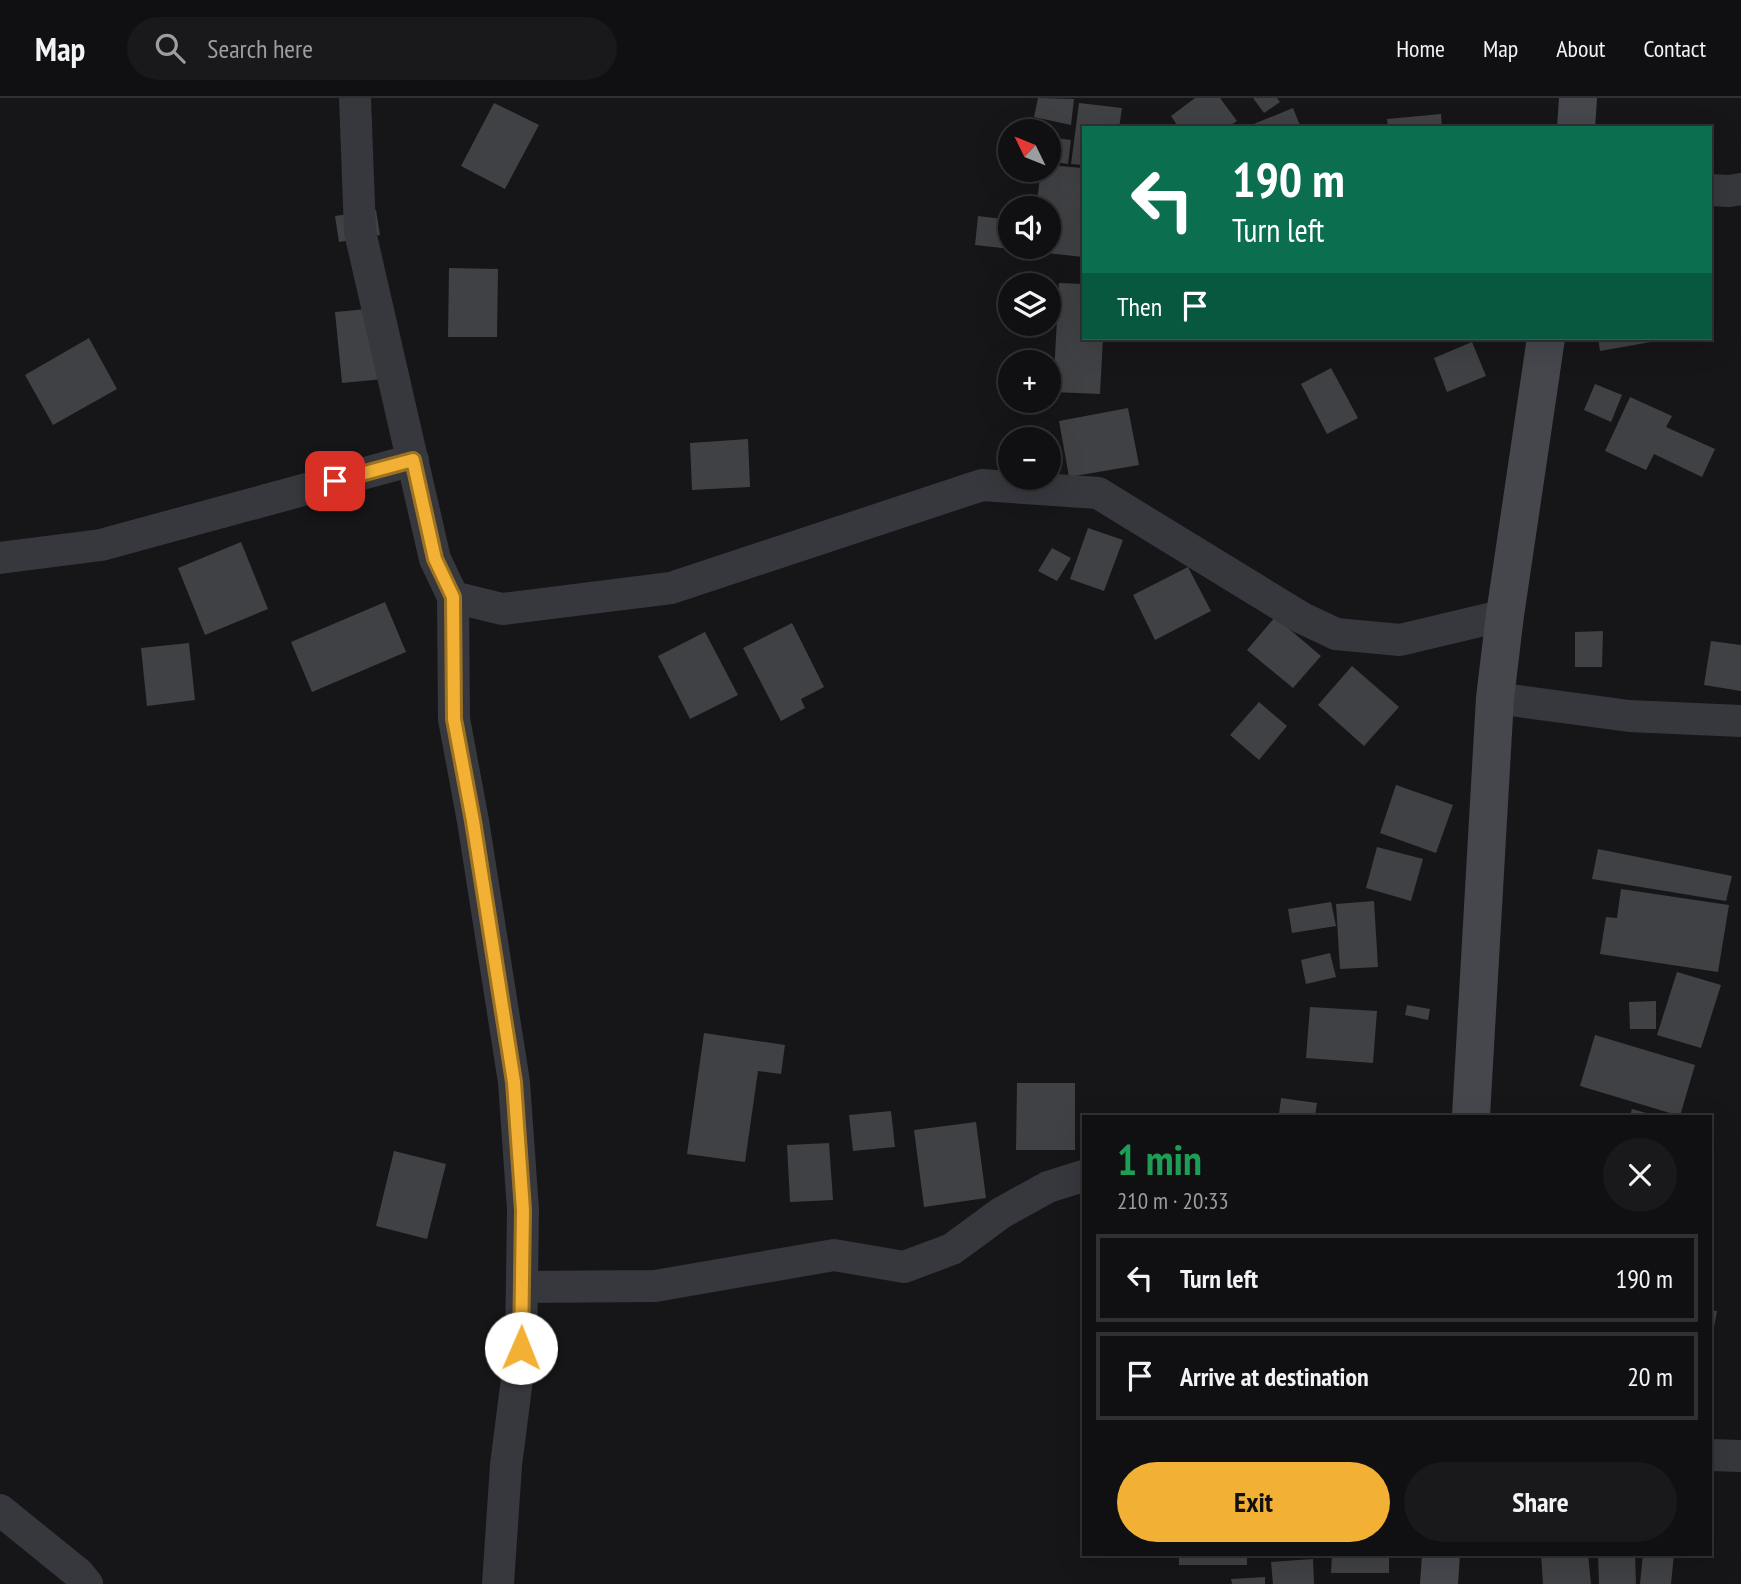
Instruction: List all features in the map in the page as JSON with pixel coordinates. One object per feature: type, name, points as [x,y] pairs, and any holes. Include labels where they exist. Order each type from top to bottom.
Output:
[{"type":"street","points":[[355,98],[360,232],[435,559],[453,597],[454,719],[473,821],[514,1082],[523,1210],[521,1348],[506,1465],[498,1584]]},
{"type":"street","points":[[1576,126],[1577,98]]},
{"type":"street","points":[[1712,190],[1741,189]]},
{"type":"street","points":[[1471,1115],[1495,698],[1546,340]]},
{"type":"street","points":[[0,558],[101,545],[413,460]]},
{"type":"street","points":[[453,597],[502,609],[671,588],[982,485],[1098,493],[1302,618],[1336,634],[1400,640],[1505,615]]},
{"type":"street","points":[[1495,698],[1629,716],[1741,721]]},
{"type":"street","points":[[522,1287],[655,1286],[834,1255],[904,1267],[952,1249],[1001,1213],[1048,1187],[1082,1176]]},
{"type":"street","points":[[1712,1455],[1741,1456]]},
{"type":"street","points":[[0,1510],[79,1574],[87,1584]]},
{"type":"street","points":[[1439,1584],[1441,1556]]},
{"type":"building","points":[[1038,98],[1074,99],[1071,125],[1061,123],[1061,119],[1034,117]]},
{"type":"building","points":[[1195,98],[1220,98],[1237,121],[1230,126],[1178,126],[1171,116]]},
{"type":"building","points":[[1253,98],[1277,98],[1280,102],[1264,113]]},
{"type":"building","points":[[494,103],[539,125],[505,189],[461,166]]},
{"type":"building","points":[[1079,103],[1122,108],[1119,126],[1082,126],[1082,165],[1071,164]]},
{"type":"building","points":[[1293,108],[1300,126],[1249,126]]},
{"type":"building","points":[[1441,114],[1442,126],[1388,126],[1387,119]]},
{"type":"building","points":[[1061,139],[1071,140],[1068,164],[1061,163]]},
{"type":"building","points":[[1061,166],[1082,168],[1082,257],[1061,255],[1061,196],[1038,196],[1039,182],[1061,182]]},
{"type":"building","points":[[376,210],[380,235],[339,242],[335,216]]},
{"type":"building","points":[[978,216],[998,218],[998,248],[975,245]]},
{"type":"building","points":[[449,268],[498,269],[497,337],[448,337]]},
{"type":"building","points":[[1061,283],[1082,284],[1082,340],[1103,340],[1100,394],[1061,392],[1061,350],[1055,350],[1056,336],[1061,336]]},
{"type":"building","points":[[378,308],[384,379],[342,383],[335,312]]},
{"type":"building","points":[[89,338],[117,389],[53,425],[25,375]]},
{"type":"building","points":[[1598,340],[1662,340],[1600,351]]},
{"type":"building","points":[[1472,342],[1486,376],[1447,392],[1434,358]]},
{"type":"building","points":[[1331,368],[1358,418],[1327,434],[1301,384]]},
{"type":"building","points":[[1595,384],[1622,395],[1611,422],[1584,410]]},
{"type":"building","points":[[1630,397],[1672,416],[1666,427],[1715,449],[1702,477],[1654,454],[1646,470],[1605,451]]},
{"type":"building","points":[[1128,408],[1139,465],[1069,477],[1059,421]]},
{"type":"building","points":[[748,439],[750,487],[692,490],[690,443]]},
{"type":"building","points":[[1088,528],[1123,540],[1104,591],[1070,579]]},
{"type":"building","points":[[241,542],[268,609],[205,635],[178,568]]},
{"type":"building","points":[[1052,548],[1071,558],[1057,581],[1038,571]]},
{"type":"building","points":[[1188,567],[1211,611],[1155,640],[1133,595]]},
{"type":"building","points":[[385,602],[406,652],[312,692],[291,642]]},
{"type":"building","points":[[1275,617],[1321,656],[1293,688],[1247,650]]},
{"type":"building","points":[[792,623],[824,687],[801,699],[805,708],[781,721],[743,648]]},
{"type":"building","points":[[1603,631],[1602,667],[1575,667],[1575,632]]},
{"type":"building","points":[[705,632],[738,695],[690,719],[658,656]]},
{"type":"building","points":[[1711,641],[1741,645],[1741,691],[1704,685]]},
{"type":"building","points":[[189,643],[195,700],[147,706],[141,648]]},
{"type":"building","points":[[1352,666],[1399,707],[1364,746],[1318,705]]},
{"type":"building","points":[[1259,702],[1287,726],[1259,760],[1230,735]]},
{"type":"building","points":[[1396,785],[1453,805],[1436,853],[1380,833]]},
{"type":"building","points":[[1377,847],[1423,859],[1411,901],[1366,888]]},
{"type":"building","points":[[1598,849],[1732,876],[1726,901],[1592,879]]},
{"type":"building","points":[[1621,889],[1729,905],[1718,972],[1600,954],[1606,917],[1617,918]]},
{"type":"building","points":[[1374,901],[1378,967],[1340,969],[1336,904]]},
{"type":"building","points":[[1331,902],[1336,926],[1292,933],[1288,909]]},
{"type":"building","points":[[1330,953],[1336,977],[1306,984],[1301,960]]},
{"type":"building","points":[[1677,972],[1721,985],[1701,1048],[1657,1035]]},
{"type":"building","points":[[1656,1001],[1656,1029],[1630,1029],[1629,1002]]},
{"type":"building","points":[[1407,1005],[1430,1009],[1428,1020],[1405,1015]]},
{"type":"building","points":[[1310,1007],[1377,1011],[1373,1063],[1306,1058]]},
{"type":"building","points":[[704,1033],[785,1045],[781,1074],[758,1071],[745,1162],[687,1154]]},
{"type":"building","points":[[1595,1035],[1695,1065],[1680,1115],[1580,1086]]},
{"type":"building","points":[[1017,1083],[1075,1083],[1075,1150],[1016,1150]]},
{"type":"building","points":[[1281,1098],[1317,1103],[1315,1115],[1279,1114]]},
{"type":"building","points":[[1632,1109],[1653,1115],[1630,1115]]},
{"type":"building","points":[[891,1111],[895,1147],[853,1151],[849,1115]]},
{"type":"building","points":[[976,1122],[986,1198],[924,1207],[914,1130]]},
{"type":"building","points":[[829,1143],[833,1200],[790,1202],[787,1145]]},
{"type":"building","points":[[394,1151],[446,1164],[427,1239],[376,1226]]},
{"type":"building","points":[[1712,1310],[1717,1311],[1712,1338]]},
{"type":"building","points":[[1179,1556],[1247,1556],[1247,1565],[1179,1565]]},
{"type":"building","points":[[1332,1556],[1389,1556],[1389,1573],[1331,1573]]},
{"type":"building","points":[[1541,1556],[1588,1556],[1591,1584],[1543,1584]]},
{"type":"building","points":[[1598,1556],[1635,1556],[1636,1584],[1599,1584]]},
{"type":"building","points":[[1643,1556],[1674,1556],[1671,1584],[1640,1584]]},
{"type":"building","points":[[1313,1559],[1314,1584],[1273,1584],[1271,1562]]},
{"type":"building","points":[[1265,1577],[1265,1584],[1232,1584],[1231,1579]]},
{"type":"route","points":[[335,481],[413,460],[435,559],[453,597],[454,719],[473,821],[514,1082],[523,1210],[521,1348]]}]
